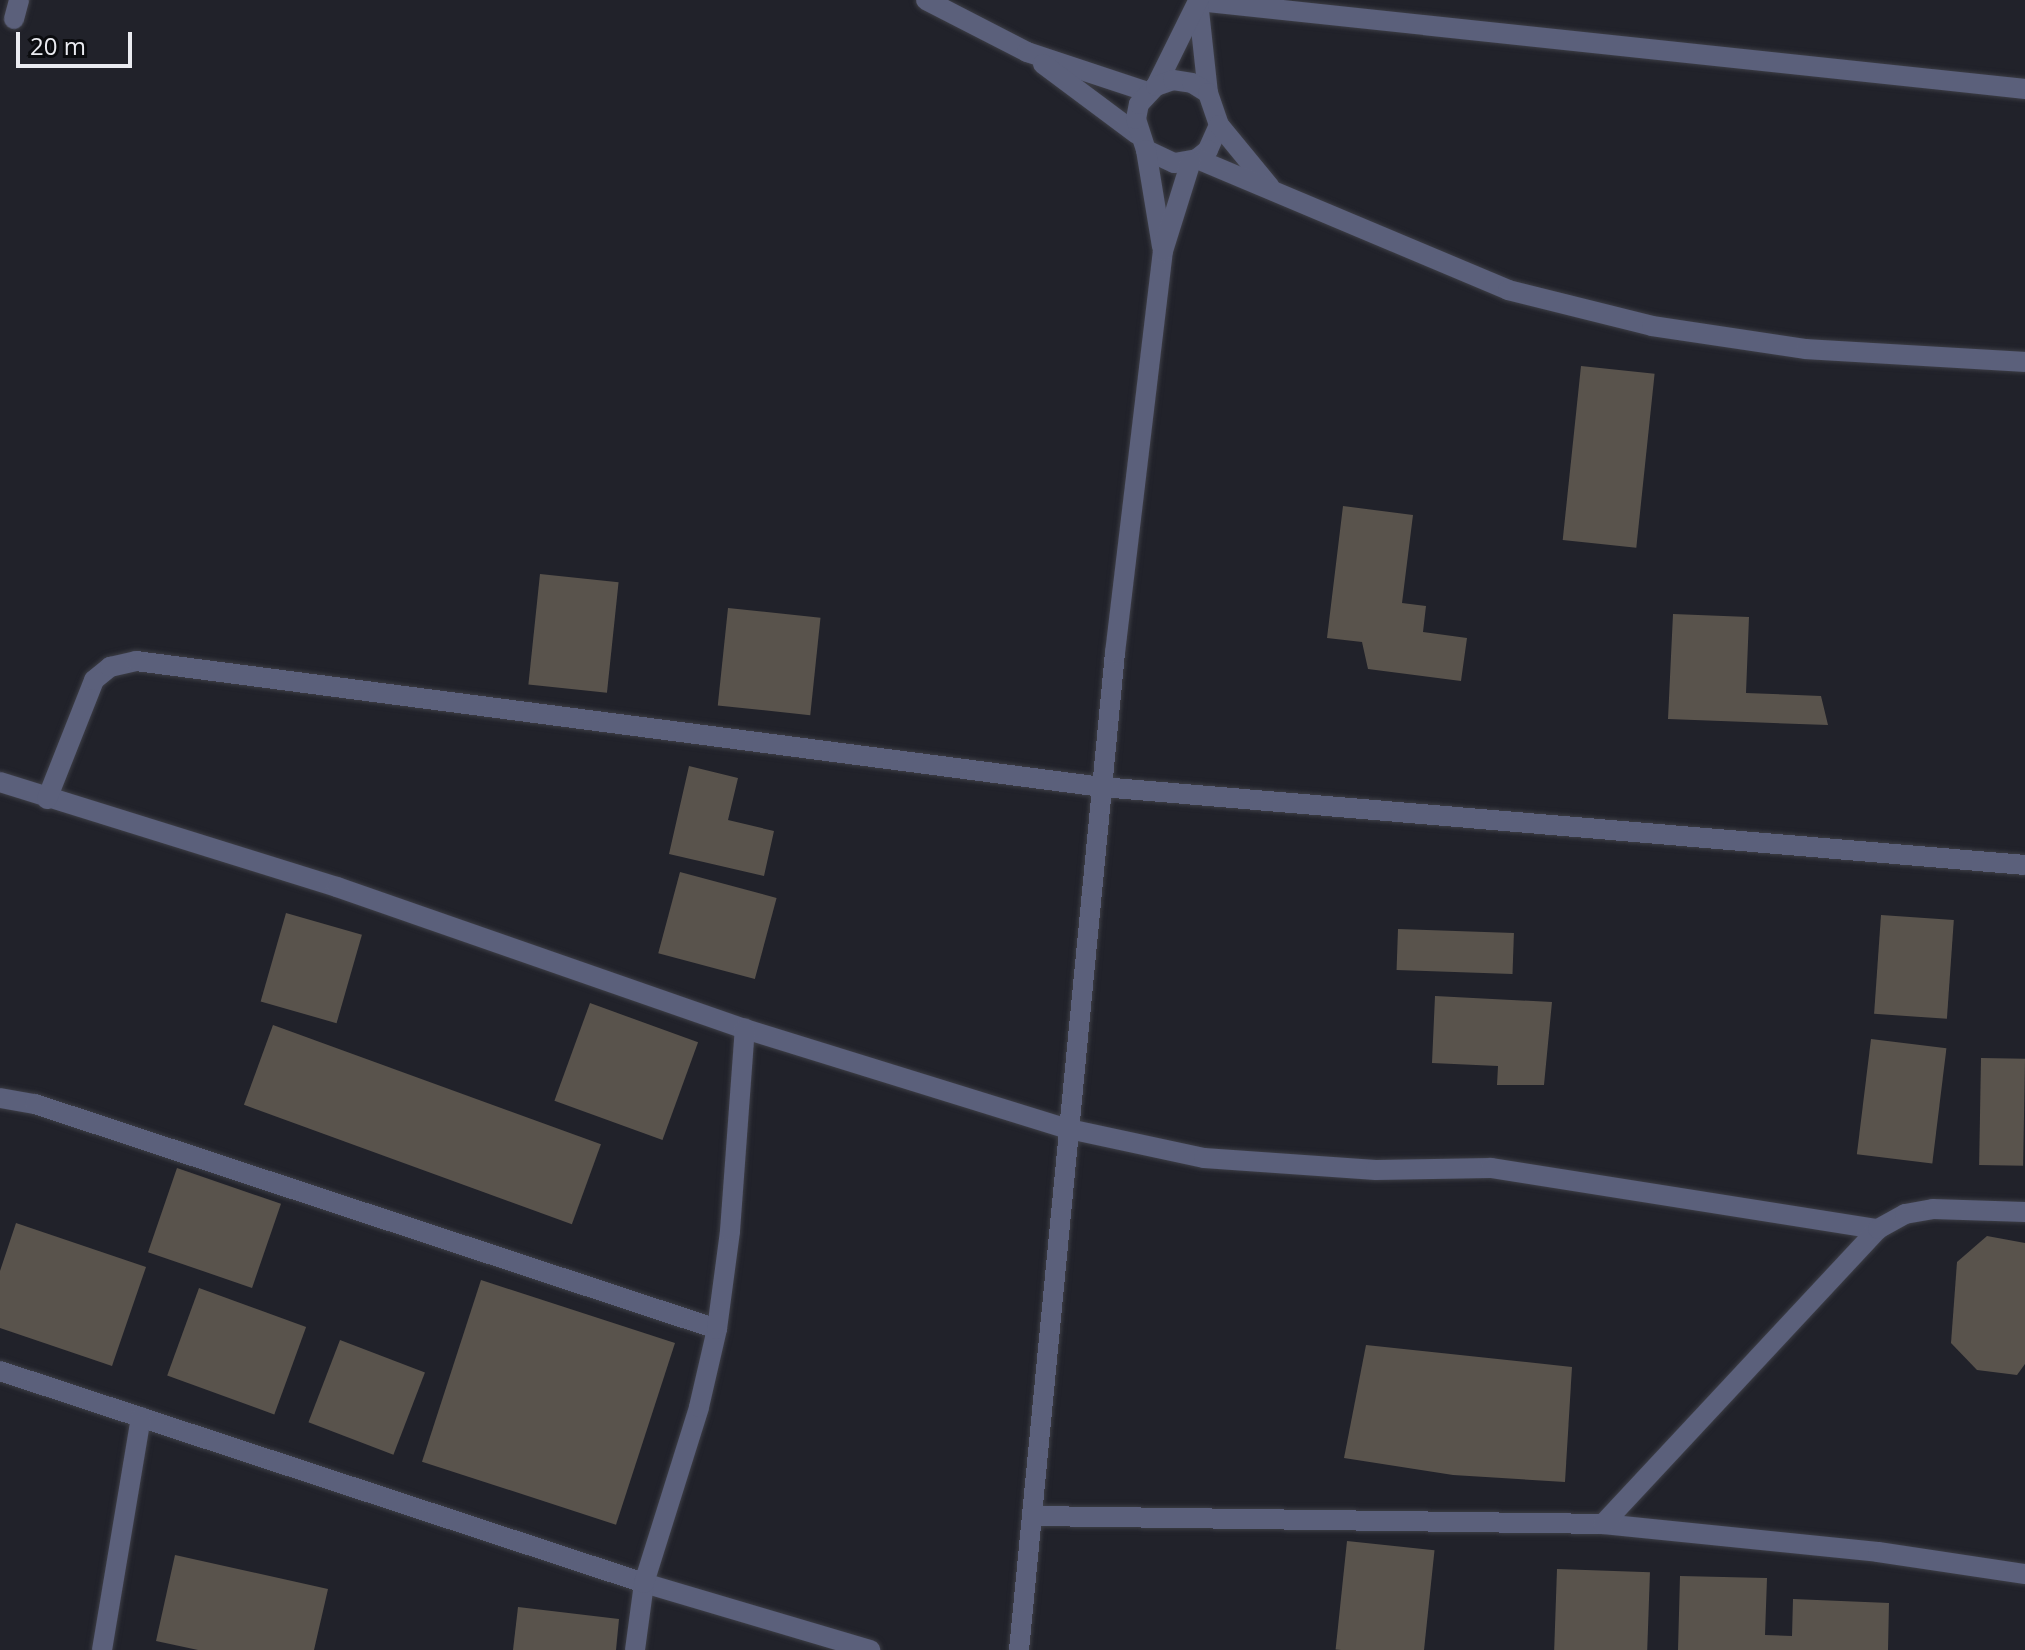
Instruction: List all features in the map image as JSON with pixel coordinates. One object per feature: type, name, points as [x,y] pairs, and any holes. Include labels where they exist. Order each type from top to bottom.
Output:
[{"type":"street","points":[[926,0],[1027,52],[1152,89],[1173,80],[1192,83],[1208,93]]},
{"type":"street","points":[[1163,251],[1142,142],[1139,104],[1152,89],[1198,1]]},
{"type":"street","points":[[1198,1],[2025,89]]},
{"type":"street","points":[[1198,1],[1208,93],[1219,125],[1273,190]]},
{"type":"street","points":[[1027,52],[1142,142],[1159,159],[1194,160],[1273,190],[1508,290],[1652,326],[1806,349],[2025,362]]},
{"type":"street","points":[[1019,1650],[1102,787],[1163,251],[1194,160],[1216,138],[1219,125]]},
{"type":"street","points":[[47,799],[94,680],[110,667],[136,661],[1102,787],[2025,865]]},
{"type":"street","points":[[0,782],[337,887],[745,1029],[1069,1129],[1204,1158],[1376,1170],[1491,1168],[1878,1229]]},
{"type":"street","points":[[635,1650],[644,1583],[699,1407],[717,1329],[730,1231],[745,1029]]},
{"type":"street","points":[[0,1098],[35,1104],[717,1329]]},
{"type":"street","points":[[1603,1524],[1878,1229],[1905,1214],[1933,1209],[2025,1212]]},
{"type":"street","points":[[0,1371],[644,1583],[870,1650]]},
{"type":"street","points":[[84,1650],[104,1640],[141,1417]]},
{"type":"street","points":[[1033,1516],[1603,1524],[1878,1552],[2025,1574]]},
{"type":"building","points":[[1581,366],[1655,374],[1636,548],[1563,540]]},
{"type":"building","points":[[1343,506],[1413,515],[1402,603],[1426,606],[1423,632],[1467,638],[1461,681],[1368,669],[1362,642],[1327,638]]},
{"type":"building","points":[[540,574],[619,582],[607,693],[528,684]]},
{"type":"building","points":[[728,608],[820,618],[810,715],[718,705]]},
{"type":"building","points":[[1673,614],[1749,617],[1746,693],[1821,696],[1828,725],[1668,719]]},
{"type":"building","points":[[689,766],[738,778],[728,820],[774,831],[764,876],[669,854]]},
{"type":"building","points":[[680,872],[777,898],[755,979],[658,953]]},
{"type":"building","points":[[286,913],[362,935],[337,1023],[261,1001]]},
{"type":"building","points":[[1881,915],[1954,920],[1947,1019],[1874,1014]]},
{"type":"building","points":[[1398,929],[1514,933],[1512,974],[1397,970]]},
{"type":"building","points":[[1435,996],[1552,1002],[1544,1085],[1497,1085],[1498,1066],[1432,1063]]},
{"type":"building","points":[[590,1003],[698,1042],[662,1140],[554,1101]]},
{"type":"building","points":[[273,1025],[601,1144],[572,1224],[244,1105]]},
{"type":"building","points":[[1871,1039],[1946,1048],[1932,1163],[1857,1154]]},
{"type":"building","points":[[1981,1058],[2025,1059],[2023,1166],[1979,1165]]},
{"type":"building","points":[[177,1168],[281,1204],[252,1288],[148,1252]]},
{"type":"building","points":[[16,1223],[146,1267],[112,1366],[0,1328],[0,1271]]},
{"type":"building","points":[[1987,1236],[2025,1243],[2025,1364],[2017,1375],[1977,1370],[1951,1343],[1957,1262]]},
{"type":"building","points":[[481,1280],[675,1343],[616,1525],[422,1462]]},
{"type":"building","points":[[199,1288],[306,1327],[274,1414],[167,1375]]},
{"type":"building","points":[[340,1340],[425,1373],[393,1455],[308,1422]]},
{"type":"building","points":[[1366,1345],[1572,1367],[1565,1482],[1453,1475],[1344,1458]]},
{"type":"building","points":[[1347,1541],[1435,1550],[1424,1650],[1336,1649]]},
{"type":"building","points":[[175,1555],[328,1589],[314,1650],[198,1650],[156,1641]]},
{"type":"building","points":[[1557,1569],[1650,1572],[1647,1650],[1554,1650]]},
{"type":"building","points":[[1680,1576],[1767,1578],[1765,1635],[1792,1636],[1793,1599],[1889,1603],[1888,1650],[1678,1650]]},
{"type":"building","points":[[518,1607],[619,1619],[616,1650],[513,1650]]}]
